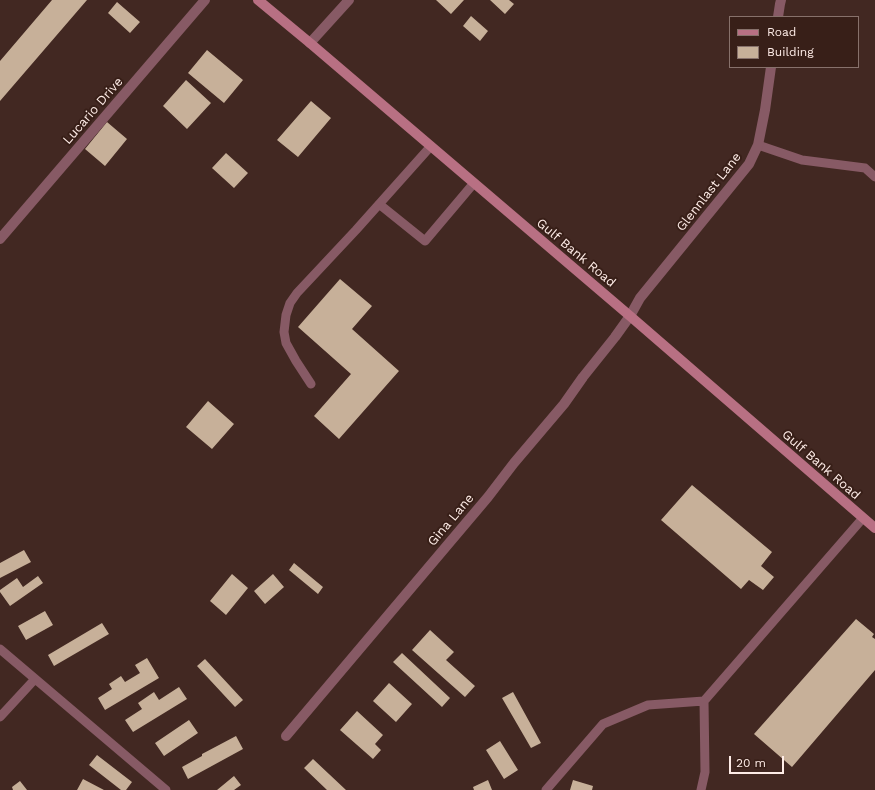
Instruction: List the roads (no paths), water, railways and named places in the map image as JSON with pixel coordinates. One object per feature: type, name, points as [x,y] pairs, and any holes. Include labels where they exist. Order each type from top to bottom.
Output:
[{"type":"main road","name":"Gulf Bank Road","points":[[258,0],[630,316],[875,528]]},
{"type":"street","name":"Lucario Drive","points":[[0,240],[205,0]]},
{"type":"street","points":[[310,43],[350,0]]},
{"type":"street","points":[[778,16],[781,0]]},
{"type":"street","name":"Glennlast Lane","points":[[630,316],[640,298],[750,164],[758,145],[771,68]]},
{"type":"street","name":"Gina Lane","points":[[286,736],[488,497],[514,463],[564,404],[630,316]]},
{"type":"lane","points":[[758,145],[802,160],[865,168],[875,177]]},
{"type":"lane","points":[[311,384],[286,343],[284,332],[286,316],[290,303],[431,146]]},
{"type":"lane","points":[[379,204],[425,242],[474,183]]},
{"type":"lane","points":[[701,790],[705,772],[704,701],[863,518]]},
{"type":"lane","points":[[0,649],[166,790]]},
{"type":"lane","points":[[0,717],[35,679]]},
{"type":"lane","points":[[546,790],[603,724],[648,705],[704,701]]}]
